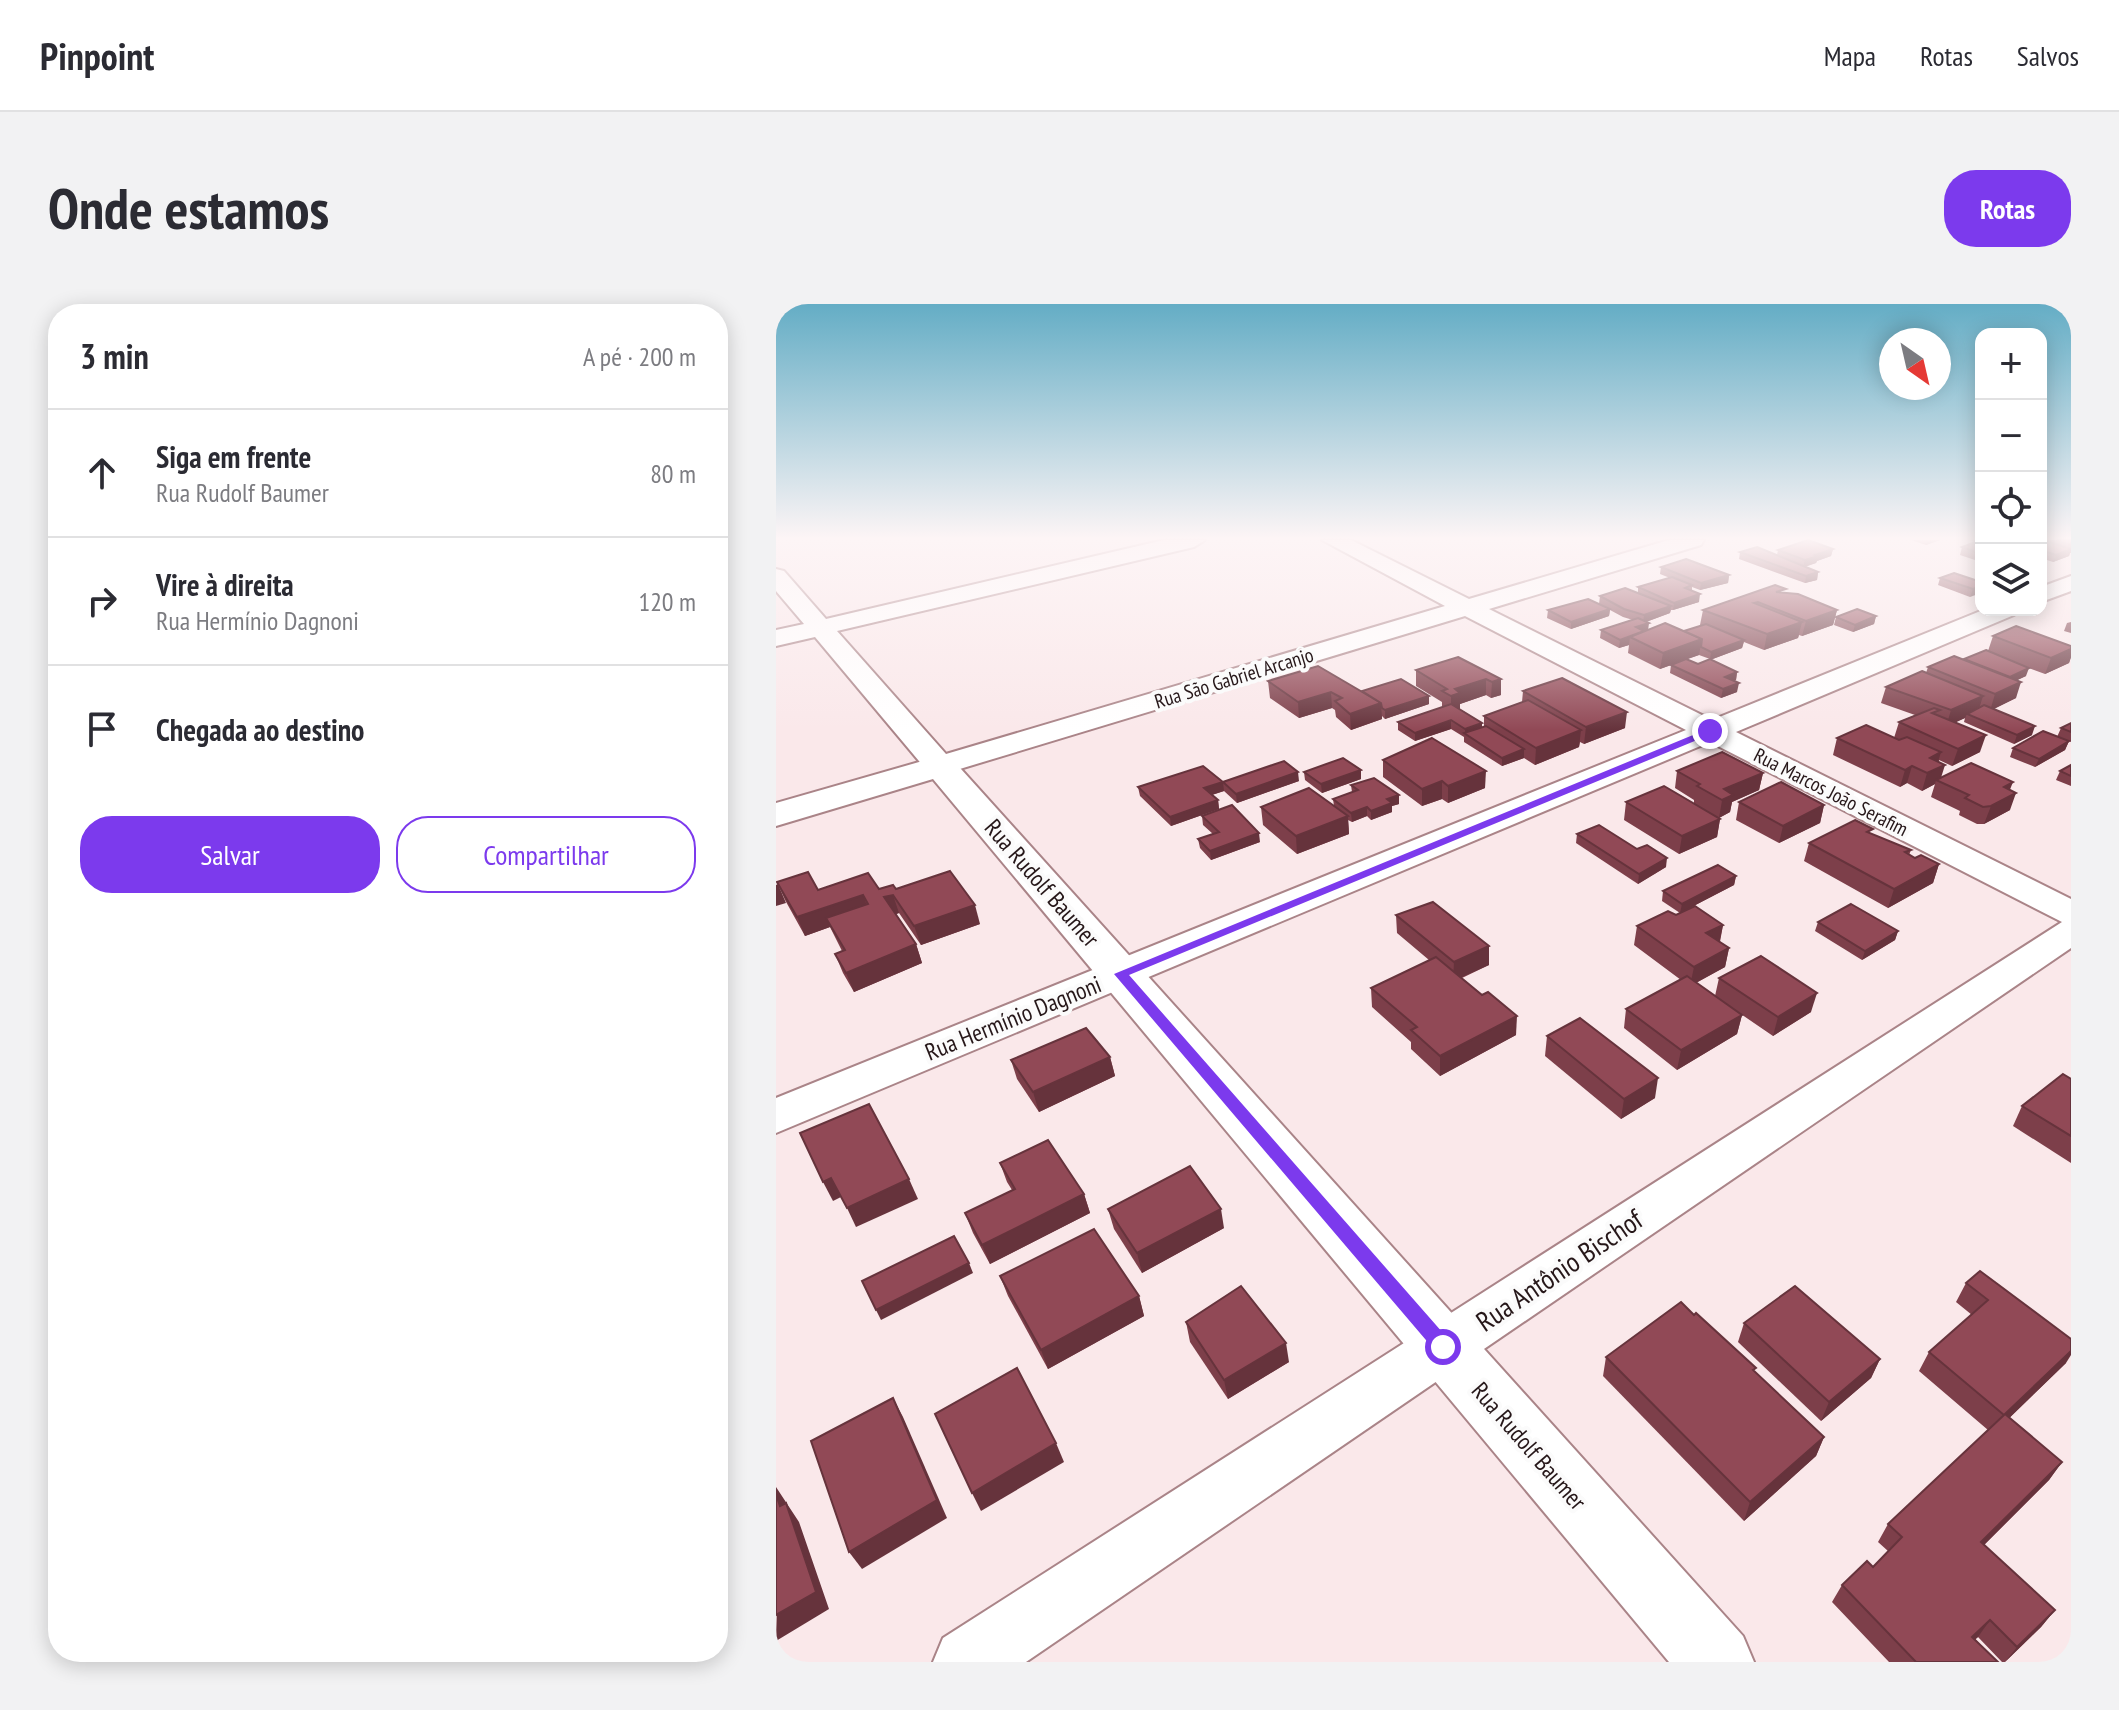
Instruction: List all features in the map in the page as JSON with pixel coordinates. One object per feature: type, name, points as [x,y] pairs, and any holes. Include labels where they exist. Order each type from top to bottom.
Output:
[{"type":"street","name":"Rua Rudolf Baumer","points":[[800,603],[1717,1662]]},
{"type":"street","points":[[776,638],[925,603]]},
{"type":"street","name":"Rua Marcos João Serafim","points":[[1457,603],[2071,913]]},
{"type":"street","name":"Rua São Gabriel Arcanjo","points":[[776,815],[1481,603]]},
{"type":"street","name":"Rua Hermínio Dagnoni","points":[[776,1116],[1990,616]]},
{"type":"street","name":"Rua Antônio Bischof","points":[[967,1662],[2071,931]]},
{"type":"building","points":[[1572,603],[1598,603],[1610,609],[1571,622],[1548,610]]},
{"type":"building","points":[[1614,603],[1671,606],[1644,615]]},
{"type":"building","points":[[1722,603],[1755,603],[1802,622],[1767,634],[1703,610]]},
{"type":"building","points":[[1761,603],[1821,603],[1837,610],[1806,621]]},
{"type":"building","points":[[1857,609],[1876,616],[1855,625],[1836,617]]},
{"type":"building","points":[[1638,618],[1649,623],[1636,627],[1644,631],[1620,640],[1601,630]]},
{"type":"building","points":[[1665,623],[1702,639],[1663,653],[1630,637]]},
{"type":"building","points":[[1706,624],[1744,640],[1711,652],[1701,647],[1702,639],[1684,631]]},
{"type":"building","points":[[2016,626],[2071,646],[2071,649],[2051,658],[1993,636]]},
{"type":"building","points":[[1986,650],[2029,668],[2010,677],[1964,659]]},
{"type":"building","points":[[1954,656],[2021,682],[1995,694],[1928,667]]},
{"type":"building","points":[[1458,657],[1501,679],[1492,682],[1486,679],[1455,689],[1460,693],[1451,696],[1442,691],[1447,689],[1416,670]]},
{"type":"building","points":[[1686,659],[1698,664],[1710,659],[1737,672],[1725,677],[1739,683],[1723,689],[1671,665]]},
{"type":"building","points":[[1318,666],[1381,703],[1350,714],[1335,701],[1342,698],[1331,692],[1298,702],[1268,681]]},
{"type":"building","points":[[1922,671],[1983,696],[1951,710],[1886,687]]},
{"type":"building","points":[[1562,678],[1627,712],[1586,727],[1523,691]]},
{"type":"building","points":[[1401,679],[1429,696],[1385,710],[1381,703],[1362,691]]},
{"type":"building","points":[[1528,700],[1581,730],[1536,748],[1484,716]]},
{"type":"building","points":[[1451,704],[1482,723],[1465,729],[1451,720],[1415,733],[1398,722]]},
{"type":"building","points":[[1984,705],[2035,726],[2017,735],[1967,714]]},
{"type":"building","points":[[1934,708],[1940,710],[1932,713],[1986,735],[1958,749],[1899,722]]},
{"type":"building","points":[[2071,723],[2071,732],[2061,728]]},
{"type":"building","points":[[1866,725],[1899,740],[1907,737],[1941,752],[1930,758],[1945,765],[1927,773],[1912,766],[1905,770],[1837,738]]},
{"type":"building","points":[[1486,726],[1524,749],[1502,758],[1464,733]]},
{"type":"building","points":[[2043,731],[2069,741],[2039,759],[2013,748]]},
{"type":"building","points":[[1432,738],[1486,771],[1448,786],[1442,781],[1422,789],[1383,760]]},
{"type":"building","points":[[1722,752],[1763,773],[1724,789],[1733,795],[1722,800],[1677,771]]},
{"type":"building","points":[[1343,758],[1361,770],[1321,784],[1304,772]]},
{"type":"building","points":[[1284,761],[1298,772],[1236,794],[1223,782]]},
{"type":"building","points":[[1971,763],[2013,782],[2004,787],[2016,793],[1983,807],[1965,798],[1969,795],[1936,780]]},
{"type":"building","points":[[2071,765],[2071,776],[2060,771]]},
{"type":"building","points":[[1203,766],[1223,782],[1204,788],[1218,800],[1170,817],[1138,787]]},
{"type":"building","points":[[1374,778],[1399,795],[1387,799],[1392,803],[1371,811],[1367,807],[1351,813],[1333,799],[1358,790],[1351,785]]},
{"type":"building","points":[[1781,782],[1824,805],[1783,826],[1739,802]]},
{"type":"building","points":[[1664,786],[1720,819],[1682,836],[1626,802]]},
{"type":"building","points":[[1309,788],[1348,816],[1296,836],[1261,807]]},
{"type":"building","points":[[1232,805],[1259,833],[1210,851],[1198,839],[1219,832],[1202,816]]},
{"type":"building","points":[[1855,820],[1873,829],[1867,832],[1911,850],[1905,852],[1915,858],[1921,855],[1939,864],[1894,889],[1809,843]]},
{"type":"building","points":[[1599,825],[1637,849],[1647,845],[1667,858],[1639,874],[1577,834]]},
{"type":"building","points":[[1718,865],[1736,876],[1682,904],[1663,891]]},
{"type":"building","points":[[950,871],[975,905],[914,926],[893,895],[884,897],[916,944],[846,973],[835,954],[845,950],[826,918],[868,904],[863,895],[797,917],[777,882],[808,872],[818,890],[868,873],[879,889],[893,885],[896,889]]},
{"type":"building","points":[[1433,902],[1489,946],[1454,962],[1396,915]]},
{"type":"building","points":[[1851,904],[1898,931],[1865,951],[1818,922]]},
{"type":"building","points":[[1695,906],[1723,925],[1706,933],[1729,948],[1694,967],[1637,926],[1668,911],[1676,915]]},
{"type":"building","points":[[1761,956],[1817,993],[1778,1017],[1719,978]]},
{"type":"building","points":[[1436,957],[1482,995],[1488,992],[1517,1016],[1440,1056],[1411,1030],[1417,1027],[1371,988]]},
{"type":"building","points":[[1687,976],[1742,1015],[1681,1050],[1626,1009]]},
{"type":"building","points":[[1580,1018],[1658,1078],[1624,1099],[1547,1036]]},
{"type":"building","points":[[1086,1028],[1110,1057],[1033,1092],[1011,1060]]},
{"type":"building","points":[[2063,1074],[2071,1079],[2071,1136],[2022,1106]]},
{"type":"building","points":[[869,1104],[909,1179],[847,1208],[831,1178],[823,1182],[800,1133]]},
{"type":"building","points":[[1048,1140],[1084,1194],[982,1245],[965,1213],[1015,1189],[1000,1163]]},
{"type":"building","points":[[1190,1166],[1221,1209],[1137,1253],[1108,1209]]},
{"type":"building","points":[[1094,1229],[1139,1296],[1041,1350],[1000,1276]]},
{"type":"building","points":[[954,1236],[969,1263],[876,1310],[862,1281]]},
{"type":"building","points":[[1980,1271],[2071,1339],[2071,1351],[2005,1414],[2062,1462],[1981,1542],[2055,1610],[2017,1647],[1990,1620],[1972,1637],[1998,1662],[1916,1662],[1842,1585],[1867,1561],[1873,1567],[1902,1537],[1888,1524],[2004,1415],[1929,1352],[1988,1300],[1966,1283]]},
{"type":"building","points":[[1241,1286],[1286,1343],[1224,1380],[1186,1322]]},
{"type":"building","points":[[1795,1286],[1880,1359],[1829,1402],[1744,1323]]},
{"type":"building","points":[[1681,1302],[1756,1368],[1753,1370],[1824,1437],[1750,1502],[1606,1357]]},
{"type":"building","points":[[1017,1368],[1056,1443],[972,1493],[935,1414]]},
{"type":"building","points":[[893,1398],[937,1500],[849,1552],[811,1441]]},
{"type":"building","points":[[776,1494],[780,1506],[786,1503],[816,1592],[776,1615]]},
{"type":"route","points":[[1443,1347],[1121,974],[1710,731]]}]
